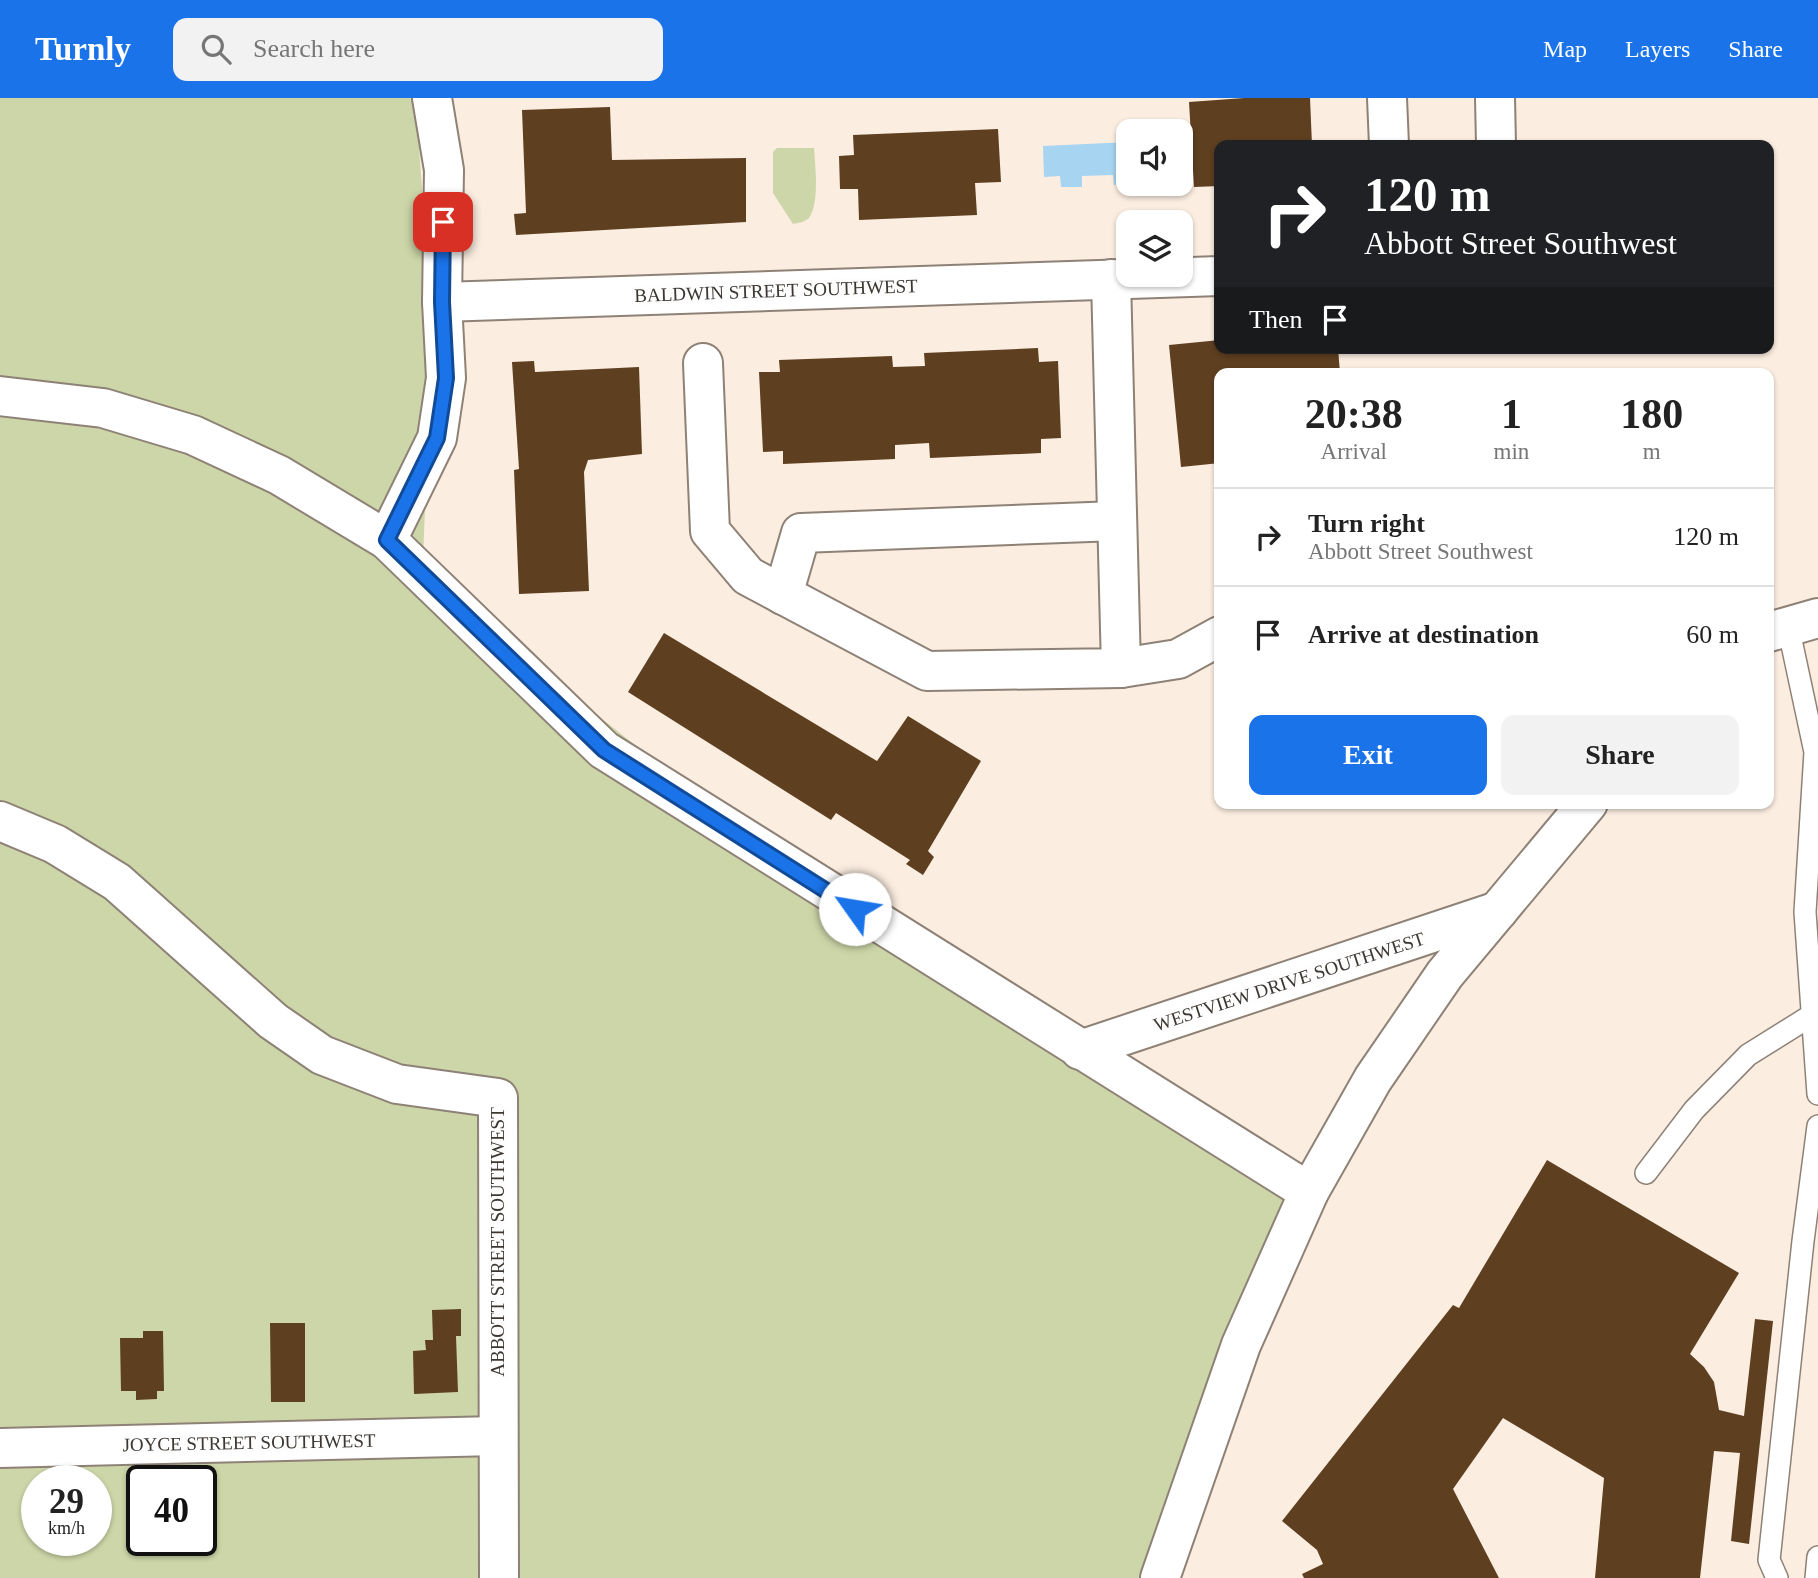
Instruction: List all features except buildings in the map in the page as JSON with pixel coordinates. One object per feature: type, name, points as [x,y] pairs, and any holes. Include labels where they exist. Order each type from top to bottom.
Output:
[{"type":"street","points":[[387,540],[437,438],[446,378],[442,302],[444,170],[432,98]]},
{"type":"street","points":[[1387,98],[1389,140]]},
{"type":"street","points":[[1495,98],[1496,140]]},
{"type":"street","name":"BALDWIN STREET SOUTHWEST","points":[[442,302],[1214,276]]},
{"type":"street","points":[[1111,279],[1121,668]]},
{"type":"street","points":[[703,363],[710,531],[748,576],[783,595],[927,671],[1121,668],[1178,659],[1214,639]]},
{"type":"street","points":[[0,396],[103,408],[193,435],[279,475],[387,540],[604,750],[1309,1192]]},
{"type":"street","points":[[783,595],[801,533],[1117,521]]},
{"type":"street","points":[[1160,1578],[1241,1345],[1309,1192],[1373,1079],[1445,974],[1583,809]]},
{"type":"street","name":"ABBOTT STREET SOUTHWEST","points":[[0,821],[55,844],[117,882],[273,1021],[322,1055],[397,1084],[498,1098],[499,1578]]},
{"type":"street","name":"WESTVIEW DRIVE SOUTHWEST","points":[[1080,1050],[1498,911]]},
{"type":"street","name":"JOYCE STREET SOUTHWEST","points":[[0,1448],[497,1436]]},
{"type":"lane","points":[[1792,625],[1815,752],[1805,912],[1818,1094]]},
{"type":"lane","points":[[1646,1173],[1694,1110],[1748,1055],[1812,1015]]},
{"type":"lane","points":[[1777,1578],[1769,1560],[1818,1126]]},
{"type":"lane","points":[[1816,1578],[1818,1558]]},
{"type":"green space","points":[[0,98],[410,98],[416,106],[432,324],[423,560],[547,675],[684,784],[1302,1170],[1149,1578],[0,1578]]},
{"type":"green space","points":[[777,148],[814,148],[815,203],[809,218],[801,222],[793,224],[773,193],[773,152]]},
{"type":"water","points":[[1116,143],[1116,185],[1113,175],[1082,176],[1082,187],[1061,187],[1060,176],[1044,177],[1043,146]]},
{"type":"route","points":[[443,222],[442,302],[446,378],[437,438],[387,540],[604,750],[855,909]]}]
